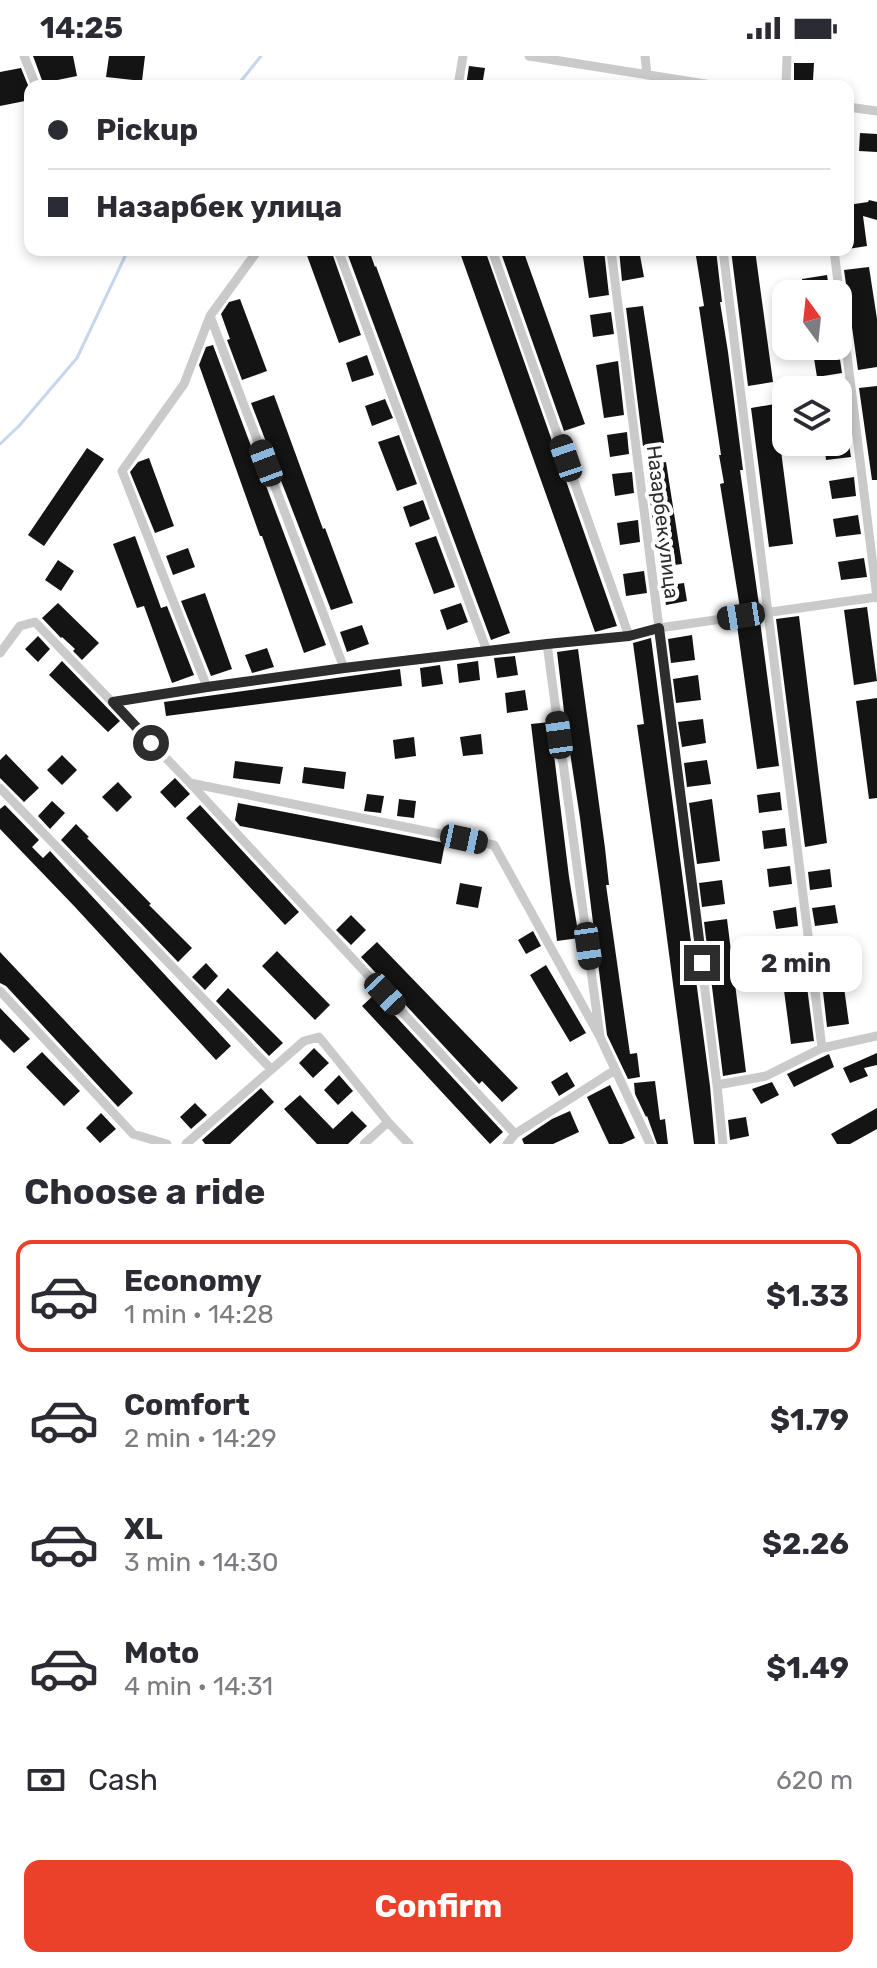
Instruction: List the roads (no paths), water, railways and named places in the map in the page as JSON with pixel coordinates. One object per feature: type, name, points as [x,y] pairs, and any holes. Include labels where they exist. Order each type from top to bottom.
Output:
[{"type":"street","points":[[24,56],[34,80]]},
{"type":"street","points":[[459,80],[463,56]]},
{"type":"street","points":[[529,56],[679,80]]},
{"type":"street","points":[[645,56],[647,75]]},
{"type":"street","points":[[786,80],[787,56]]},
{"type":"street","points":[[854,108],[877,111]]},
{"type":"street","points":[[207,687],[122,471],[184,384],[210,316],[254,256]]},
{"type":"street","points":[[340,256],[487,651]]},
{"type":"street","points":[[494,256],[629,636]]},
{"type":"street","name":"Назарбек улица","points":[[612,256],[723,1144]]},
{"type":"street","points":[[724,256],[822,1048]]},
{"type":"street","points":[[113,702],[344,668],[629,636],[659,628],[877,598],[835,256]]},
{"type":"street","points":[[210,316],[344,668]]},
{"type":"street","points":[[0,653],[20,626],[35,622],[190,783],[515,1134]]},
{"type":"street","points":[[547,644],[600,1037]]},
{"type":"street","points":[[190,783],[494,845],[600,1037],[650,1144]]},
{"type":"street","points":[[0,788],[271,1069]]},
{"type":"street","points":[[0,991],[133,1134],[167,1144]]},
{"type":"street","points":[[717,1085],[766,1076],[822,1048],[877,1036]]},
{"type":"street","points":[[186,1144],[304,1041],[319,1037],[409,1144]]},
{"type":"street","points":[[507,1144],[515,1134],[615,1070]]},
{"type":"street","points":[[364,1144],[388,1122]]},
{"type":"waterway","points":[[242,80],[261,56]]},
{"type":"waterway","points":[[0,444],[77,358],[125,256]]}]
